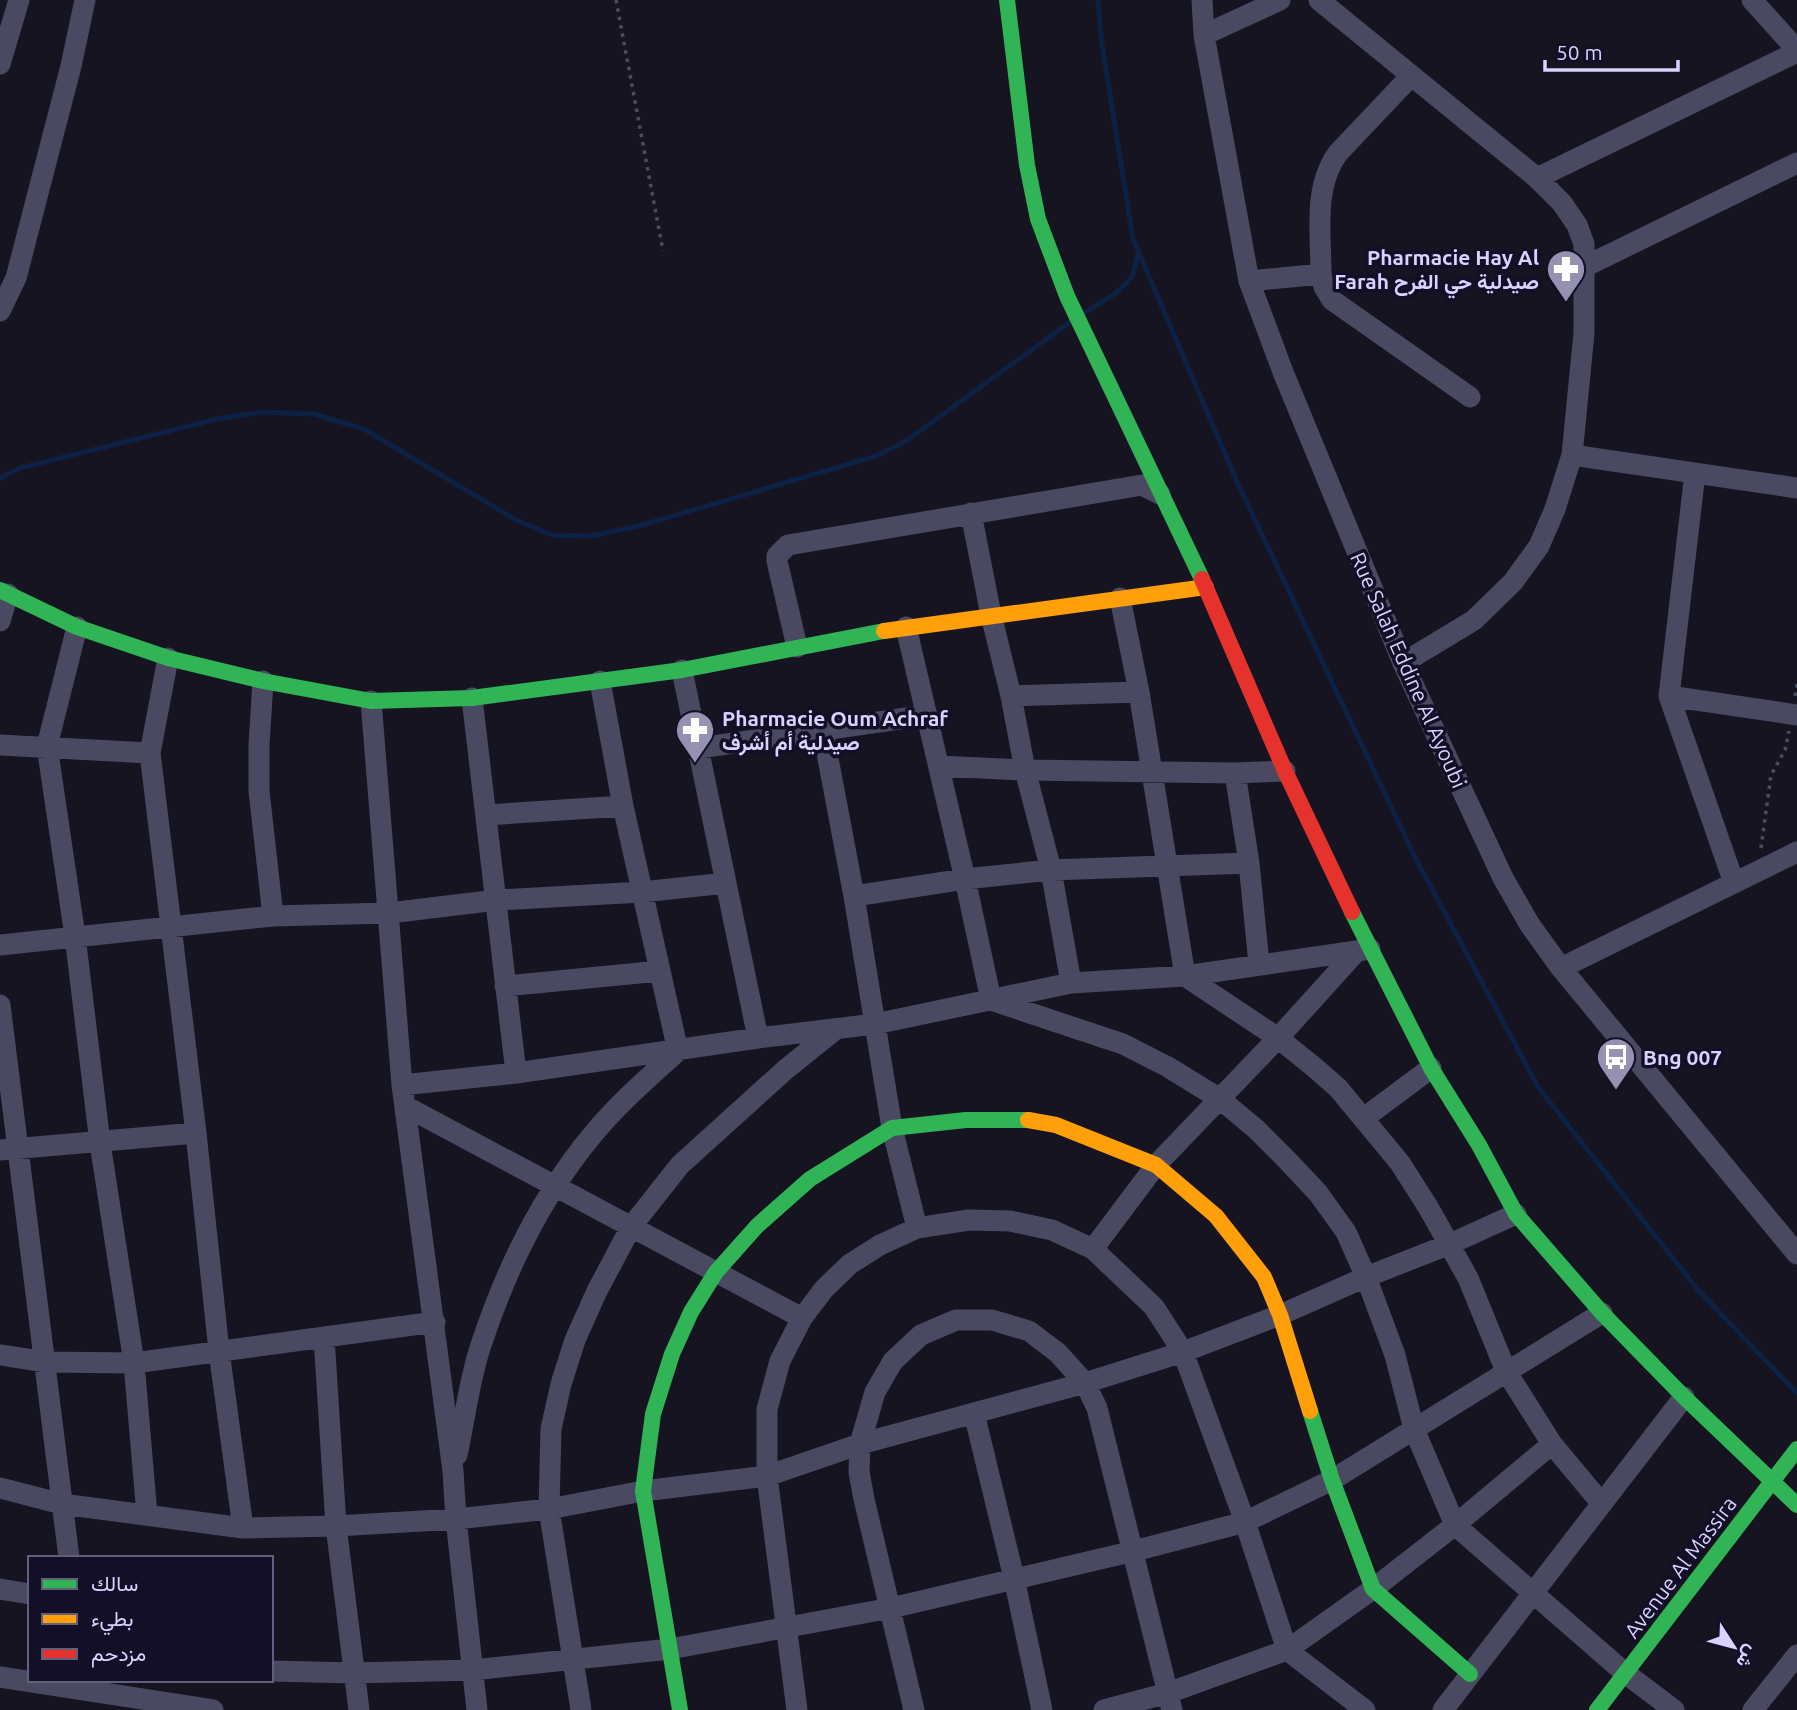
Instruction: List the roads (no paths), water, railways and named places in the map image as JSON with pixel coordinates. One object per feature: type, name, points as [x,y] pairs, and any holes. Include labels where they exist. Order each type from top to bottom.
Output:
[{"type":"street","points":[[0,64],[19,0]]},
{"type":"street","points":[[0,312],[8,273],[71,65],[85,0]]},
{"type":"street","points":[[1007,0],[1027,165],[1038,219],[1067,296],[1206,587],[1363,951],[1430,1068],[1479,1144],[1516,1214],[1602,1313],[1684,1397],[1797,1505]]},
{"type":"street","name":"Rue Salah Eddine Al Ayoubi","points":[[1202,0],[1204,35],[1249,281],[1283,372],[1403,663],[1503,878],[1530,925],[1561,968],[1797,1254]]},
{"type":"street","points":[[1204,35],[1280,0]]},
{"type":"street","points":[[1319,0],[1537,178],[1562,203],[1577,225],[1584,244],[1584,333],[1572,455],[1555,509],[1539,546],[1513,582],[1474,620],[1403,663]]},
{"type":"street","points":[[1537,178],[1797,51],[1752,0]]},
{"type":"street","points":[[1411,76],[1338,153],[1329,166],[1321,186],[1321,274],[1324,287],[1332,300],[1471,397]]},
{"type":"street","points":[[1584,267],[1797,163]]},
{"type":"street","points":[[1249,281],[1321,274]]},
{"type":"street","points":[[1572,455],[1797,488]]},
{"type":"street","points":[[1695,473],[1669,696],[1734,883]]},
{"type":"street","points":[[797,647],[777,561],[777,556],[788,545],[1142,485],[1160,495]]},
{"type":"street","points":[[971,513],[1025,770],[1051,870],[1071,983]]},
{"type":"street","points":[[0,621],[4,592],[77,627],[168,658],[263,681],[372,701],[472,698],[682,670],[906,627],[1206,587]]},
{"type":"street","points":[[1120,598],[1139,692],[1185,976],[1278,1038],[1338,1088],[1400,1163],[1468,1278],[1506,1371],[1552,1444],[1602,1504]]},
{"type":"street","points":[[77,627],[47,746],[75,936],[100,1143],[134,1363],[147,1515]]},
{"type":"street","points":[[906,627],[991,1000]]},
{"type":"street","points":[[168,658],[150,753],[196,1133],[219,1351],[243,1528]]},
{"type":"street","points":[[682,670],[758,1038]]},
{"type":"street","points":[[263,681],[259,791],[274,916]]},
{"type":"street","points":[[600,681],[623,806],[678,1051]]},
{"type":"street","points":[[1011,696],[1139,692]]},
{"type":"street","points":[[1669,696],[1795,715]]},
{"type":"street","points":[[472,698],[516,1073]]},
{"type":"street","points":[[372,701],[404,1096],[453,1471],[477,1710]]},
{"type":"street","points":[[699,748],[927,715]]},
{"type":"street","points":[[823,732],[854,896],[892,1128],[917,1228]]},
{"type":"street","points":[[0,745],[150,753]]},
{"type":"street","points":[[939,766],[1025,770],[1235,773],[1285,771]]},
{"type":"street","points":[[1235,773],[1249,863],[1259,964]]},
{"type":"street","points":[[486,815],[623,806]]},
{"type":"street","points":[[1561,968],[1797,852]]},
{"type":"street","points":[[854,896],[965,879],[1051,870],[1249,863]]},
{"type":"street","points":[[0,945],[274,916],[389,913],[497,900],[642,892],[726,883]]},
{"type":"street","points":[[404,1096],[516,1073],[875,1024],[1071,983],[1185,976],[1363,951]]},
{"type":"street","points":[[1093,1249],[1156,1165],[1363,951]]},
{"type":"street","points":[[505,986],[660,971]]},
{"type":"street","points":[[991,1000],[1123,1044],[1168,1067],[1220,1099],[1256,1129],[1318,1193],[1346,1232],[1366,1276],[1395,1355],[1414,1429],[1455,1525],[1626,1673],[1674,1710]]},
{"type":"street","points":[[0,1005],[10,1149],[46,1362],[69,1556]]},
{"type":"street","points":[[581,1710],[549,1509],[551,1429],[575,1340],[631,1227],[680,1165],[785,1070],[836,1029]]},
{"type":"street","points":[[453,1471],[480,1347],[518,1251],[555,1185],[594,1133],[634,1090],[678,1051]]},
{"type":"street","points":[[1364,1118],[1430,1068]]},
{"type":"street","points":[[404,1096],[555,1185],[802,1318]]},
{"type":"street","points":[[680,1710],[643,1491],[653,1414],[672,1354],[691,1312],[716,1272],[757,1226],[810,1179],[892,1128],[966,1120],[1019,1119],[1056,1125],[1156,1165],[1216,1216],[1264,1277],[1280,1315],[1332,1480],[1373,1589],[1470,1674]]},
{"type":"street","points":[[10,1149],[196,1133]]},
{"type":"street","points":[[0,1488],[62,1504],[243,1528],[456,1519],[549,1509],[643,1491],[767,1476],[860,1444],[1183,1352],[1280,1315],[1516,1214]]},
{"type":"street","points":[[797,1710],[767,1476],[767,1409],[780,1361],[802,1318],[824,1289],[850,1264],[880,1245],[917,1228],[970,1220],[1010,1221],[1052,1230],[1093,1249],[1154,1307],[1183,1352],[1245,1522],[1287,1650],[1365,1710]]},
{"type":"street","points":[[273,1671],[354,1673],[473,1670],[670,1649],[891,1608],[1245,1522],[1332,1480],[1602,1313]]},
{"type":"street","points":[[914,1710],[864,1499],[859,1472],[860,1444],[876,1392],[893,1361],[921,1335],[956,1320],[992,1320],[1029,1331],[1058,1353],[1085,1382],[1097,1408],[1170,1702]]},
{"type":"street","points":[[0,1355],[46,1362],[134,1363],[435,1322]]},
{"type":"street","points":[[324,1337],[336,1526],[359,1710]]},
{"type":"street","points":[[1443,1710],[1684,1397]]},
{"type":"street","points":[[974,1413],[1014,1578],[1042,1710]]},
{"type":"street","points":[[1104,1710],[1170,1702],[1287,1650],[1373,1589],[1552,1444]]},
{"type":"street","name":"Avenue Al Massira","points":[[1597,1710],[1797,1449]]},
{"type":"street","points":[[0,1589],[28,1594]]},
{"type":"street","points":[[1753,1710],[1797,1655]]},
{"type":"street","points":[[0,1678],[213,1710]]},
{"type":"waterway","points":[[1098,0],[1101,38],[1133,239],[1238,484],[1415,857],[1538,1087],[1698,1290],[1797,1393]]},
{"type":"waterway","points":[[1084,313],[1116,293],[1132,277],[1138,254]]},
{"type":"waterway","points":[[0,478],[20,468],[217,419],[262,412],[314,414],[364,429],[516,520],[552,535],[591,536],[639,526],[876,456],[906,441],[1070,322]]},
{"type":"place","name":"Pharmacie Hay Al Farah صيدلية حي الفرح","points":[[1566,303]]},
{"type":"place","name":"Pharmacie Oum Achraf صيدلية أم أشرف","points":[[695,764]]},
{"type":"place","name":"Bng 007","points":[[1616,1091]]}]
